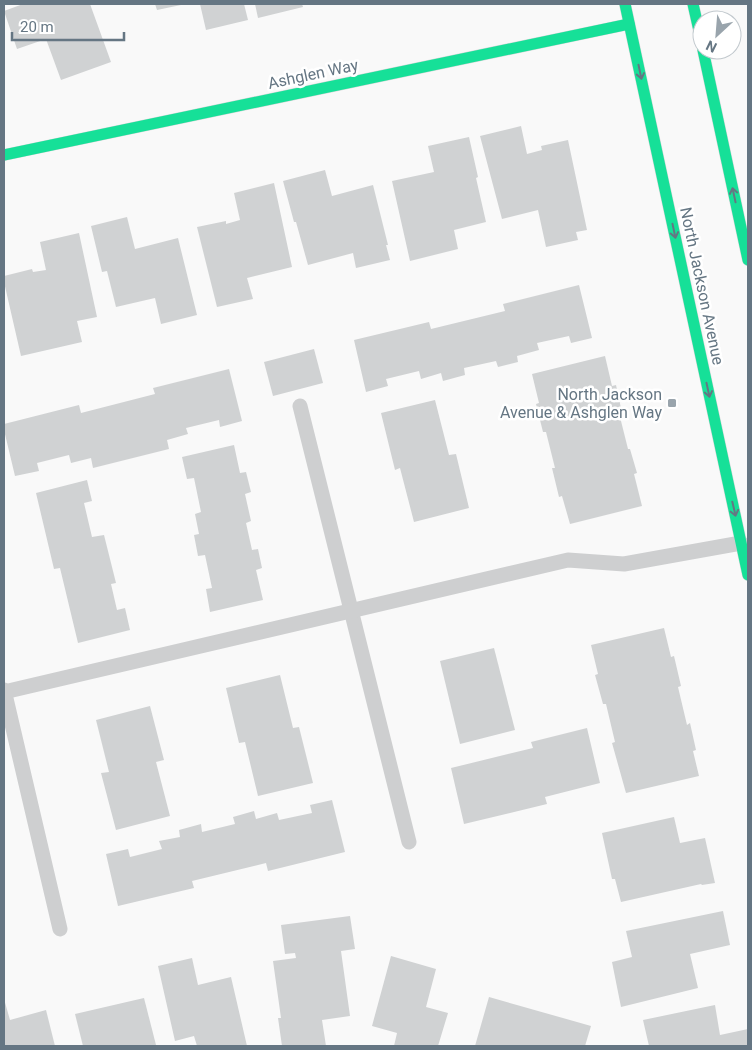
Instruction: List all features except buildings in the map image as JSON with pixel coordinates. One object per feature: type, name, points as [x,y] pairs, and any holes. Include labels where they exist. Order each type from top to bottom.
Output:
[{"type":"main road","name":"North Jackson Avenue","points":[[625,4],[748,575]]},
{"type":"main road","name":"Ashglen Way","points":[[4,155],[629,24]]},
{"type":"main road","points":[[705,60],[748,260]]},
{"type":"main road","points":[[726,476],[741,473]]},
{"type":"lane","points":[[300,406],[409,842]]},
{"type":"lane","points":[[60,929],[4,691],[568,560],[624,564],[741,542]]},
{"type":"traffic: fast","points":[[625,4],[748,575]]},
{"type":"traffic: fast","points":[[693,4],[694,10]]},
{"type":"traffic: fast","points":[[4,155],[629,24]]},
{"type":"traffic: fast","points":[[705,60],[748,260]]},
{"type":"place","name":"North Jackson Avenue & Ashglen Way","points":[[672,403]]}]
